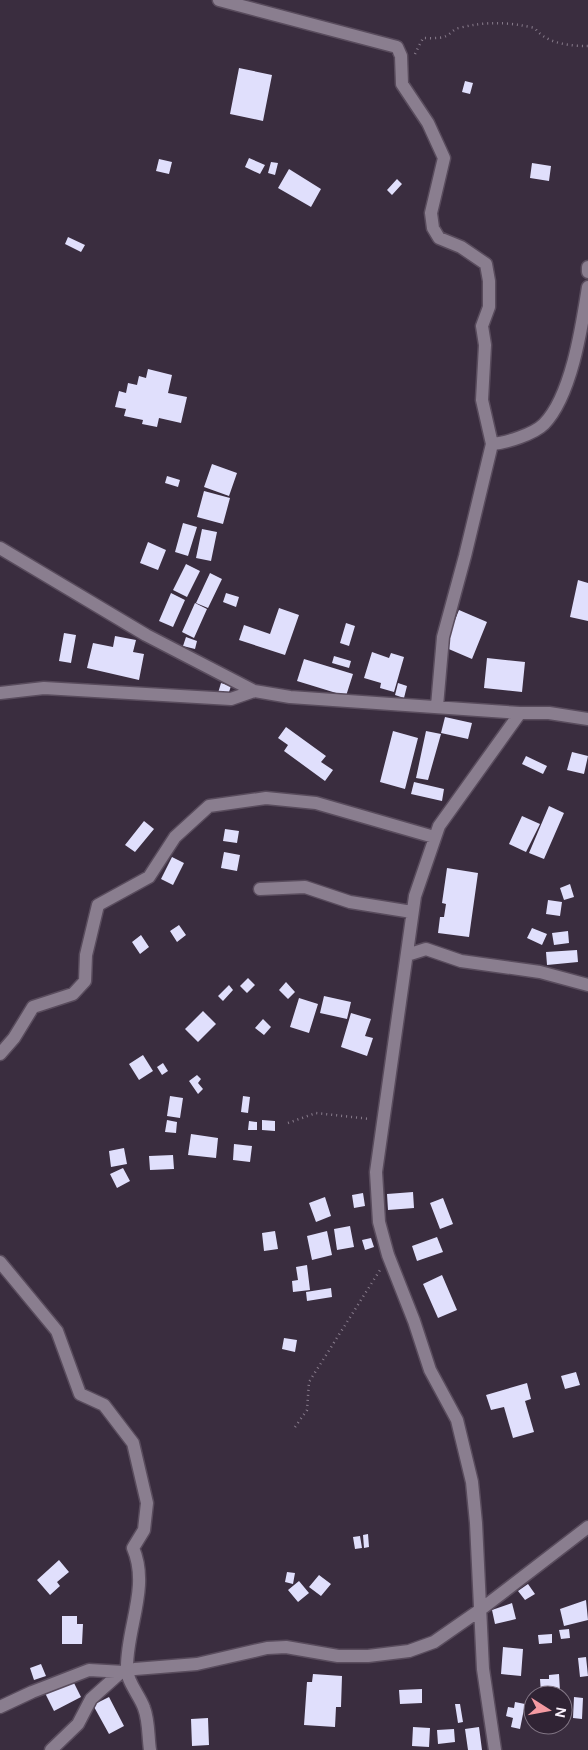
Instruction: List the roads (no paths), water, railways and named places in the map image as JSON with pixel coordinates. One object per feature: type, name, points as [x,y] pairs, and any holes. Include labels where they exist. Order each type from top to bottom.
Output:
[{"type":"street","points":[[219,0],[396,47],[401,56],[402,84],[428,123],[444,158],[432,213],[433,228],[439,238],[461,247],[486,264],[489,281],[489,307],[482,326],[485,345],[482,400],[492,444],[443,637],[437,706]]},
{"type":"street","points":[[492,444],[507,443],[544,424],[562,396],[581,334],[588,287]]},
{"type":"street","points":[[0,548],[146,635],[254,691],[290,697],[520,713],[550,713],[588,719]]},
{"type":"street","points":[[0,693],[44,688],[231,699],[254,691]]},
{"type":"street","points":[[495,1750],[482,1669],[472,1482],[458,1420],[430,1370],[414,1321],[388,1255],[379,1222],[376,1172],[414,896],[438,826],[520,713]]},
{"type":"street","points":[[0,1054],[14,1038],[33,1007],[73,994],[85,981],[86,955],[98,905],[149,877],[174,837],[209,806],[266,798],[316,803],[434,837]]},
{"type":"street","points":[[260,890],[305,887],[350,902],[412,912]]},
{"type":"street","points":[[407,954],[426,949],[461,961],[540,972],[588,985]]},
{"type":"street","points":[[0,1262],[57,1330],[80,1394],[104,1405],[133,1443],[147,1503],[144,1530],[133,1548],[139,1562],[137,1604],[130,1640],[127,1672],[145,1709],[150,1750]]},
{"type":"street","points":[[52,1750],[78,1724],[91,1699],[120,1673],[197,1664],[267,1648],[286,1647],[338,1656],[368,1656],[409,1651],[434,1642],[480,1610],[588,1527]]},
{"type":"street","points":[[0,1707],[32,1692],[89,1670],[127,1672]]}]
